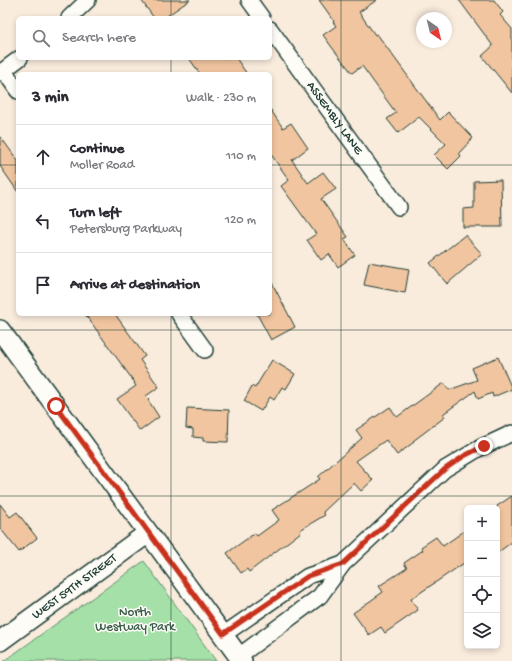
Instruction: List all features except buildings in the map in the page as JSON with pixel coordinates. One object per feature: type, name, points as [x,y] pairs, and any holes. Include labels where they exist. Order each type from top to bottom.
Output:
[{"type":"street","points":[[71,16],[88,0]]},
{"type":"street","points":[[249,0],[261,16]]},
{"type":"street","name":"ASSEMBLY LANE","points":[[272,32],[399,207]]},
{"type":"street","points":[[16,89],[2,72],[17,60]]},
{"type":"street","points":[[180,316],[205,350]]},
{"type":"street","points":[[0,330],[241,659],[320,596],[343,564],[445,469],[478,449],[512,433]]},
{"type":"street","name":"WEST 59TH STREET","points":[[0,641],[148,533]]},
{"type":"street","points":[[223,634],[308,576],[343,564]]},
{"type":"green space","name":"North Westway Park","points":[[144,561],[216,661],[4,661]]},
{"type":"route","points":[[56,406],[223,634],[308,576],[343,564],[445,469],[464,456],[484,446]]}]
